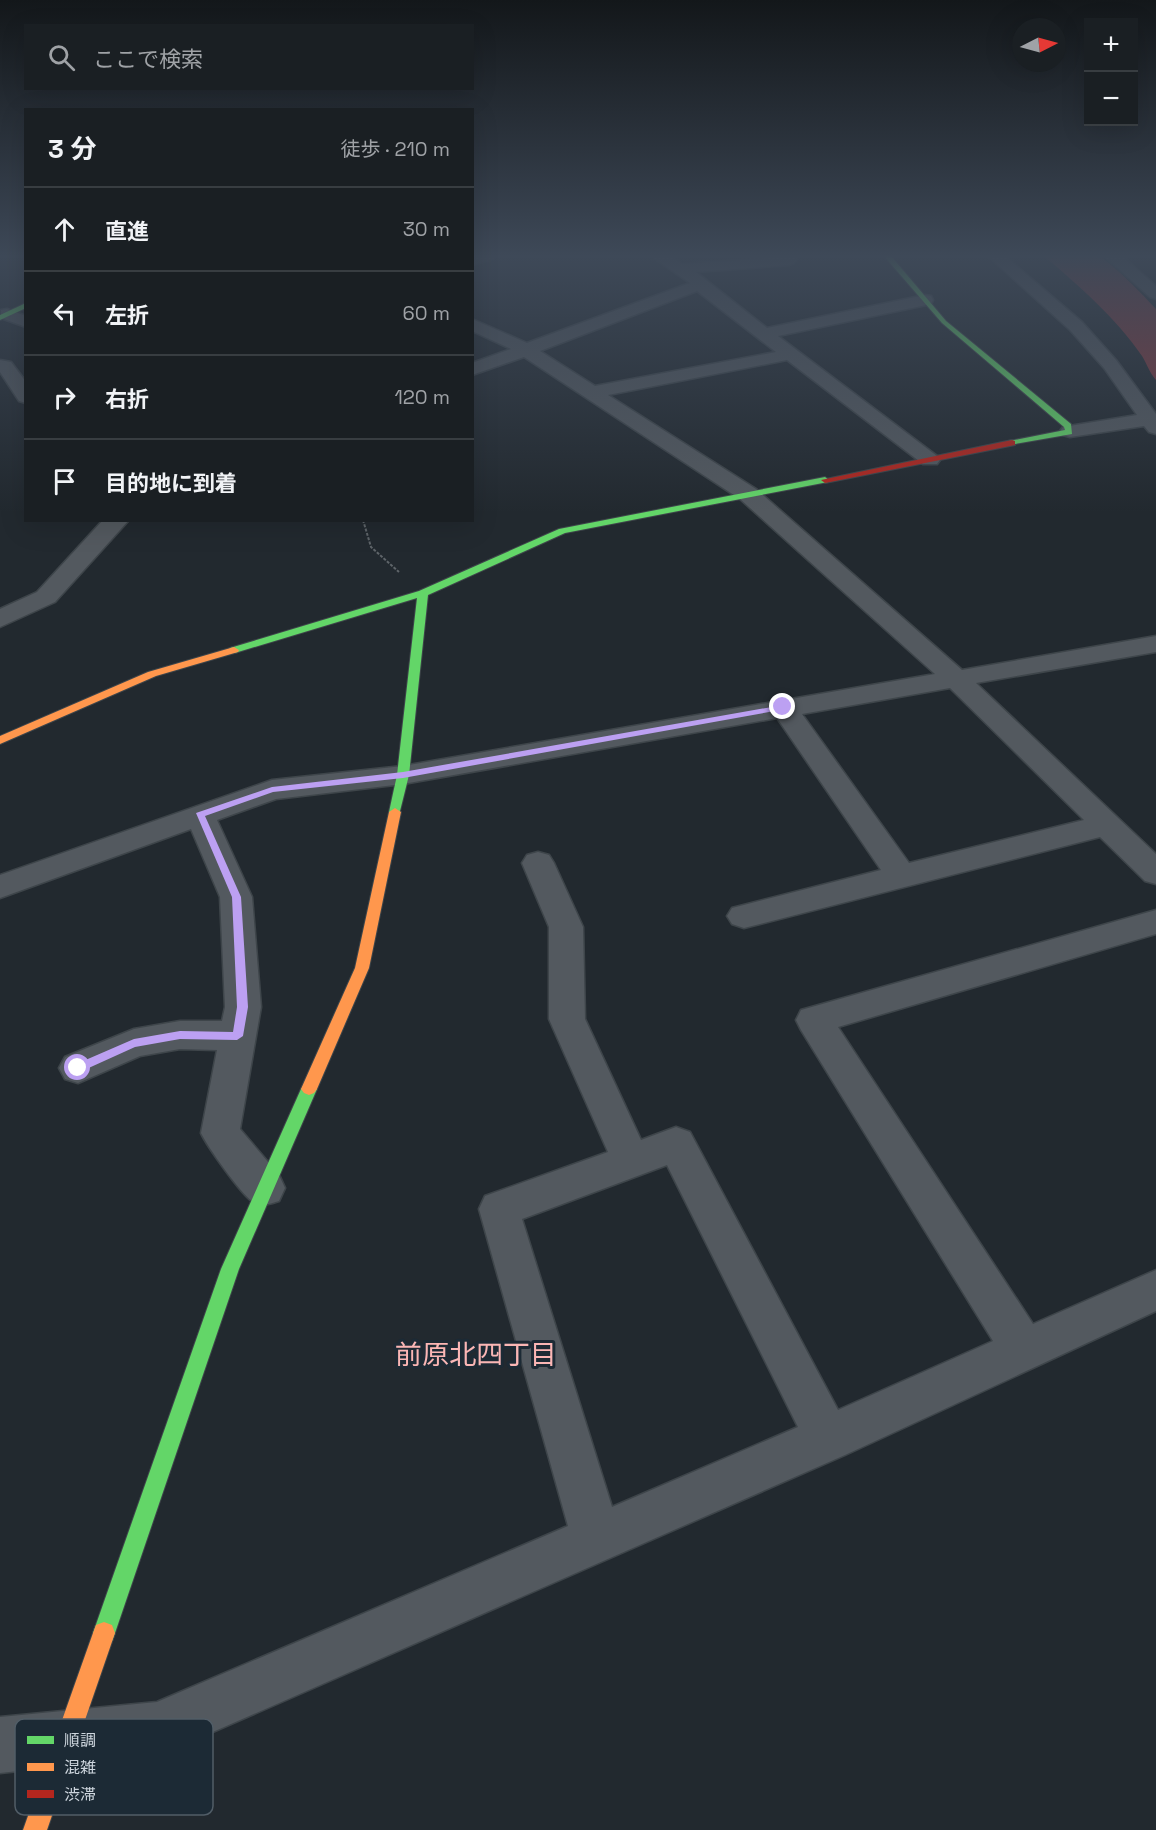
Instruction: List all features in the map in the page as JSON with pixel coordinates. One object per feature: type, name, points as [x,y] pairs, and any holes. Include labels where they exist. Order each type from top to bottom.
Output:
[{"type":"street","points":[[510,341],[525,348],[748,494],[954,677],[1156,873]]},
{"type":"street","points":[[474,369],[543,341]]},
{"type":"street","points":[[774,341],[930,460]]},
{"type":"street","points":[[966,341],[1070,431]]},
{"type":"street","points":[[0,740],[152,674],[423,593],[562,531],[1070,431],[1152,423],[1110,364],[1090,341]]},
{"type":"street","points":[[592,392],[790,354]]},
{"type":"street","points":[[0,366],[5,366],[24,394]]},
{"type":"street","points":[[0,619],[46,597],[107,528],[115,522]]},
{"type":"street","points":[[72,1719],[230,1269],[362,968],[403,775],[423,593]]},
{"type":"street","points":[[0,887],[272,790],[403,775],[954,677],[1156,644]]},
{"type":"street","points":[[1129,648],[1156,670]]},
{"type":"street","points":[[783,707],[902,877]]},
{"type":"street","points":[[200,815],[236,897],[243,1007],[220,1133],[265,1188]]},
{"type":"street","points":[[744,916],[1106,825]]},
{"type":"street","points":[[538,863],[566,927],[567,1019],[631,1160]]},
{"type":"street","points":[[1023,1348],[814,1020],[1156,922]]},
{"type":"street","points":[[78,1068],[134,1043],[180,1035],[237,1036]]},
{"type":"street","points":[[596,1537],[499,1209],[676,1144],[828,1438]]},
{"type":"street","points":[[181,1719],[828,1438],[1023,1348],[1156,1290]]},
{"type":"street","points":[[0,1745],[15,1744]]},
{"type":"street","points":[[35,1830],[40,1815]]},
{"type":"path","points":[[364,522],[371,547],[423,593]]},
{"type":"shaded area","points":[[1156,341],[1156,380],[1142,356],[1132,342]]},
{"type":"traffic: fast","points":[[967,341],[1068,426],[1069,432],[1012,443]]},
{"type":"traffic: fast","points":[[234,650],[423,593],[562,531],[825,480]]},
{"type":"traffic: fast","points":[[395,812],[403,775],[423,593]]},
{"type":"traffic: fast","points":[[104,1633],[230,1269],[309,1089]]},
{"type":"traffic: slow","points":[[0,740],[152,674],[234,650]]},
{"type":"traffic: slow","points":[[309,1089],[362,968],[395,812]]},
{"type":"traffic: slow","points":[[74,1719],[104,1633]]},
{"type":"traffic: slow","points":[[35,1830],[40,1815]]},
{"type":"traffic: jam","points":[[825,480],[1012,443]]},
{"type":"district","name":"前原北四丁目","points":[[476,1354]]},
{"type":"route","points":[[78,1068],[134,1043],[180,1035],[237,1036],[243,1007],[236,897],[200,815],[272,790],[403,775],[783,707]]}]
